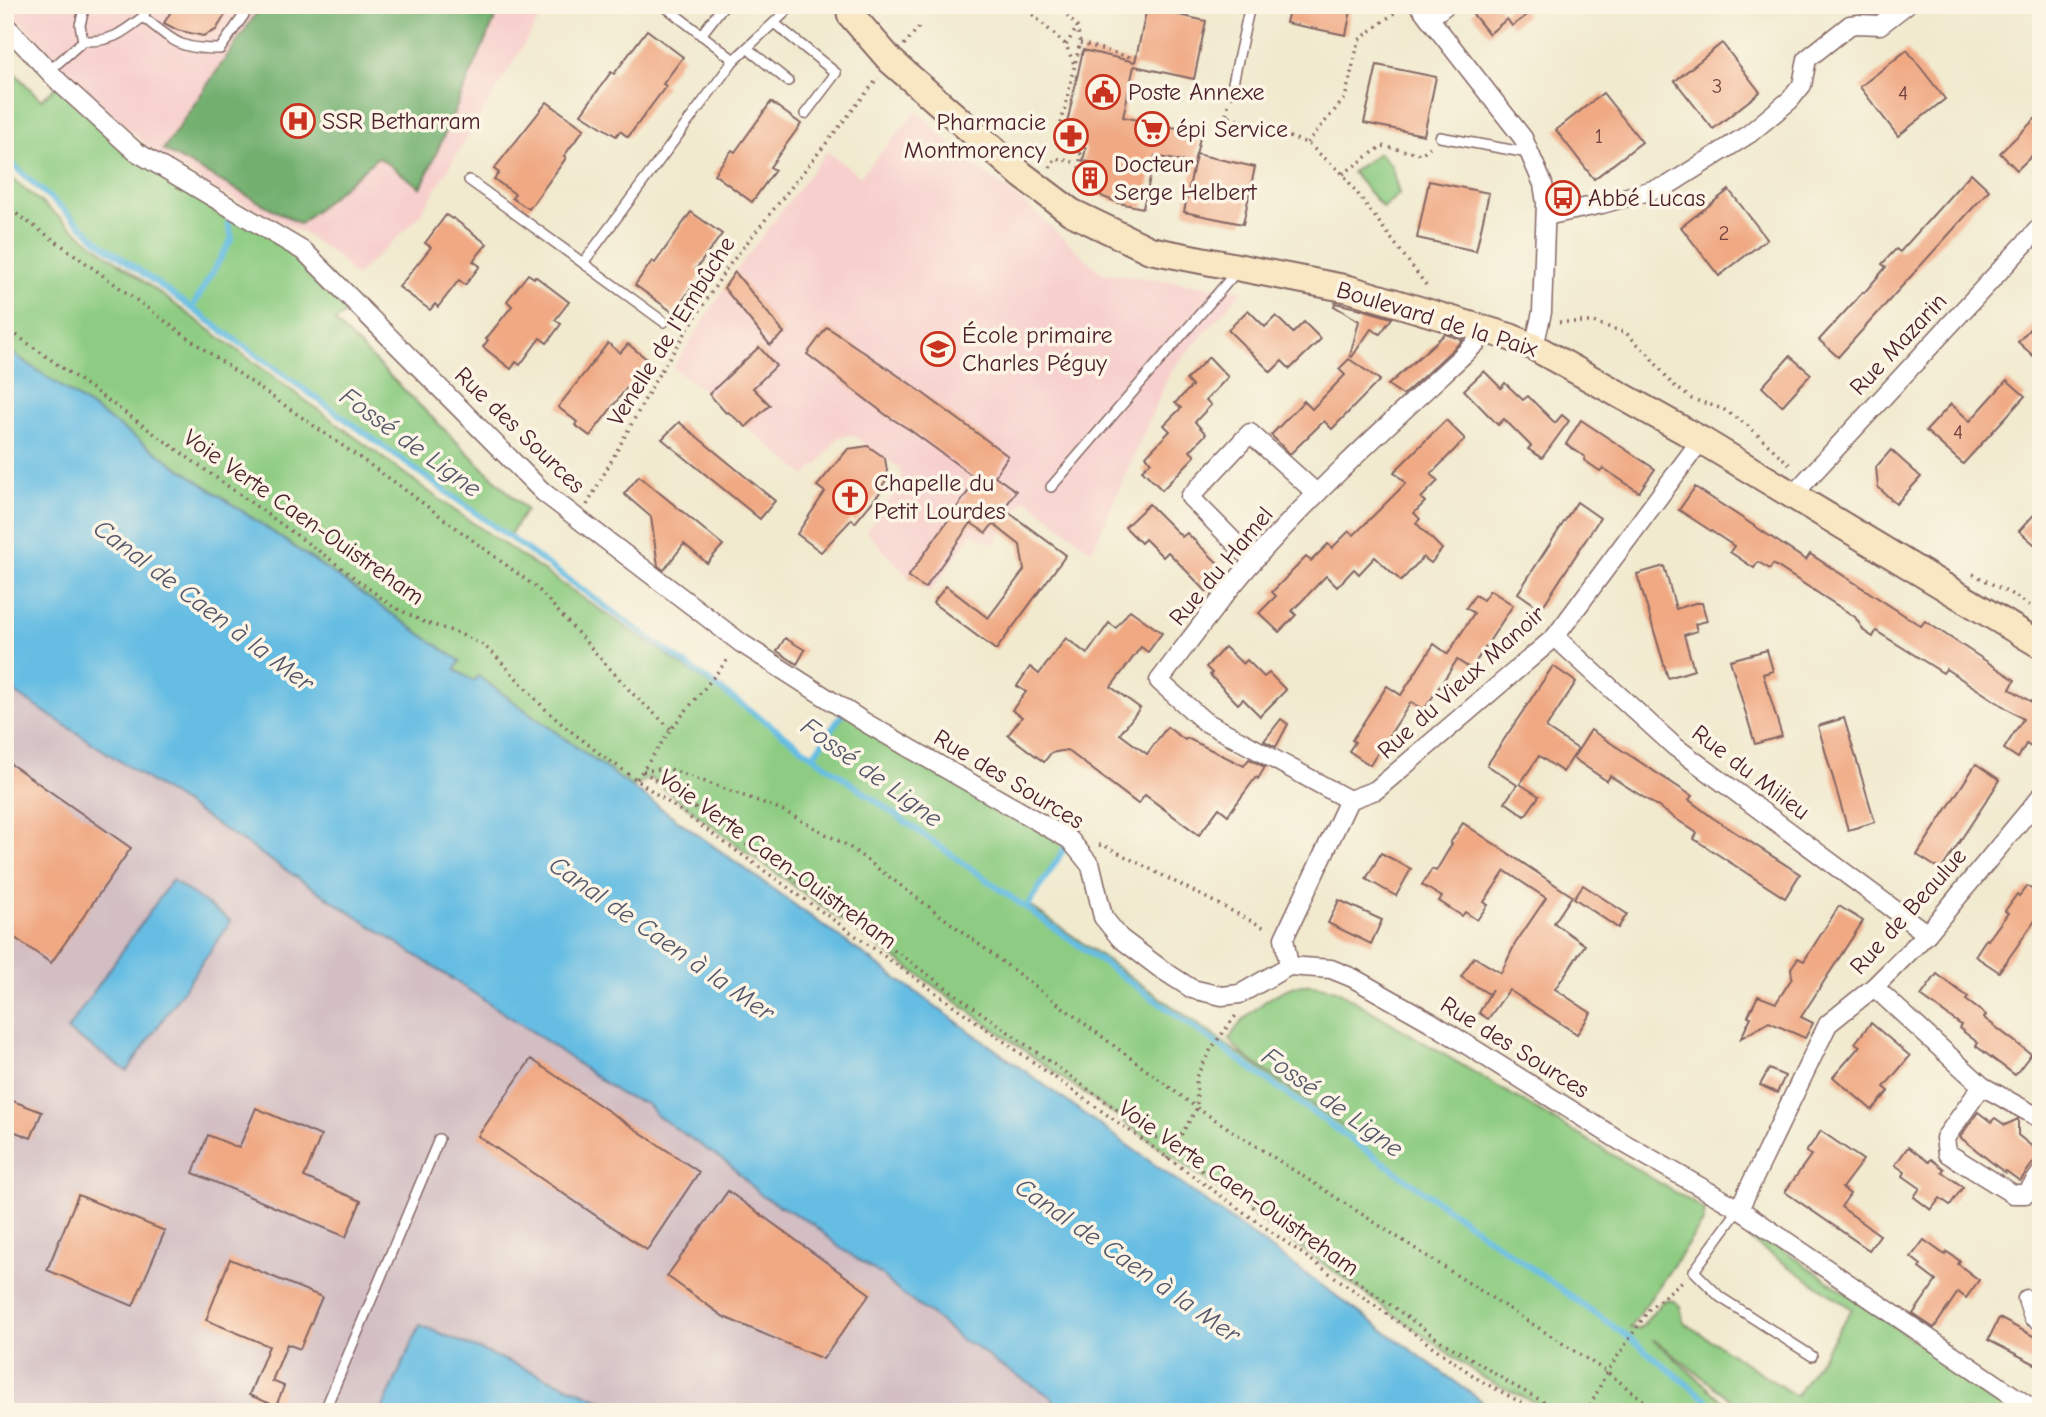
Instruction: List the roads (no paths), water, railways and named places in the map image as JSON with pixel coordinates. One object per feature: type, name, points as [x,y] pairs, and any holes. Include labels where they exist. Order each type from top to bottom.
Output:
[{"type":"street","name":"Boulevard de la Paix","points":[[849,5],[851,15],[891,61],[1022,175],[1071,212],[1150,250],[1349,289],[1534,347],[1701,440],[1800,487],[2041,645]]},
{"type":"street","points":[[1446,5],[1424,12],[1523,138],[1543,184],[1546,216],[1542,312],[1534,347]]},
{"type":"street","points":[[1546,216],[1667,186],[1749,134],[1790,100],[1802,85],[1807,59],[1850,25],[1880,25],[1906,5]]},
{"type":"street","name":"Rue des Sources","points":[[5,25],[49,71],[135,151],[305,252],[543,492],[741,643],[866,723],[1070,840],[1091,866],[1103,917],[1120,938],[1161,969],[1192,989],[1223,996],[1240,994],[1289,966],[1331,969],[1353,978],[1429,1021],[1622,1142],[1738,1209],[2037,1412]]},
{"type":"street","name":"Rue Mazarin","points":[[1800,487],[2041,226]]},
{"type":"street","name":"Rue du Hamel","points":[[1349,800],[1204,721],[1159,681],[1253,561],[1316,494],[1489,331]]},
{"type":"street","points":[[1253,561],[1189,497],[1250,433],[1316,494]]},
{"type":"street","name":"Rue du Vieux Manoir","points":[[1349,800],[1376,790],[1555,637],[1701,440]]},
{"type":"street","name":"Rue du Milieu","points":[[1555,637],[1674,746],[1927,934]]},
{"type":"street","name":"Rue de Beaulue","points":[[1738,1209],[1828,1024],[1874,987],[1927,934],[2041,796]]},
{"type":"street","points":[[1289,966],[1284,938],[1349,800]]},
{"type":"street","points":[[1874,987],[1982,1086],[2041,1119]]},
{"type":"street","points":[[1982,1086],[1945,1138],[1947,1153],[2013,1194],[2026,1194],[2041,1173]]},
{"type":"street","points":[[2026,1299],[2032,1317],[2041,1321]]},
{"type":"lane","points":[[83,40],[80,25],[85,5]]},
{"type":"lane","points":[[49,71],[83,40],[99,41],[120,36],[143,18],[148,5]]},
{"type":"lane","points":[[143,18],[178,44],[194,49],[220,49],[251,5]]},
{"type":"lane","points":[[663,5],[734,60]]},
{"type":"lane","points":[[701,35],[724,5]]},
{"type":"lane","points":[[583,263],[734,60],[793,5]]},
{"type":"lane","points":[[1231,92],[1250,5]]},
{"type":"lane","points":[[774,23],[836,73],[805,114]]},
{"type":"lane","points":[[747,48],[788,81]]},
{"type":"lane","points":[[1440,137],[1530,154]]},
{"type":"lane","points":[[469,180],[664,322]]},
{"type":"lane","points":[[1051,487],[1239,269]]},
{"type":"lane","points":[[324,1412],[439,1139]]},
{"type":"lane","points":[[1738,1209],[1694,1271],[1720,1297],[1812,1356]]},
{"type":"water","name":"Canal de Caen à la Mer","points":[[5,348],[460,661],[455,670],[474,681],[478,676],[1497,1412],[1062,1412],[1050,1396],[995,1362],[975,1346],[961,1340],[883,1276],[839,1247],[813,1224],[762,1196],[730,1165],[656,1115],[647,1104],[622,1095],[530,1030],[5,686]]},
{"type":"water","points":[[172,880],[231,921],[127,1071],[67,1030]]},
{"type":"water","points":[[420,1325],[630,1412],[381,1412]]},
{"type":"waterway","name":"Fossé de Ligne","points":[[5,158],[101,243],[813,756],[1628,1337],[1722,1412]]},
{"type":"waterway","points":[[192,308],[232,238],[228,223]]},
{"type":"waterway","points":[[813,756],[842,714]]},
{"type":"waterway","points":[[1027,907],[1068,843]]},
{"type":"place","name":"Poste Annexe","points":[[1103,92]]},
{"type":"place","name":"SSR Betharram","points":[[298,121]]},
{"type":"place","name":"épi Service","points":[[1152,129]]},
{"type":"place","name":"Pharmacie Montmorency","points":[[1071,136]]},
{"type":"place","name":"Docteur Serge Helbert","points":[[1090,178]]},
{"type":"place","name":"Abbé Lucas","points":[[1563,198]]},
{"type":"place","name":"École primaire Charles Péguy","points":[[938,349]]},
{"type":"place","name":"Chapelle du Petit Lourdes","points":[[850,497]]}]
